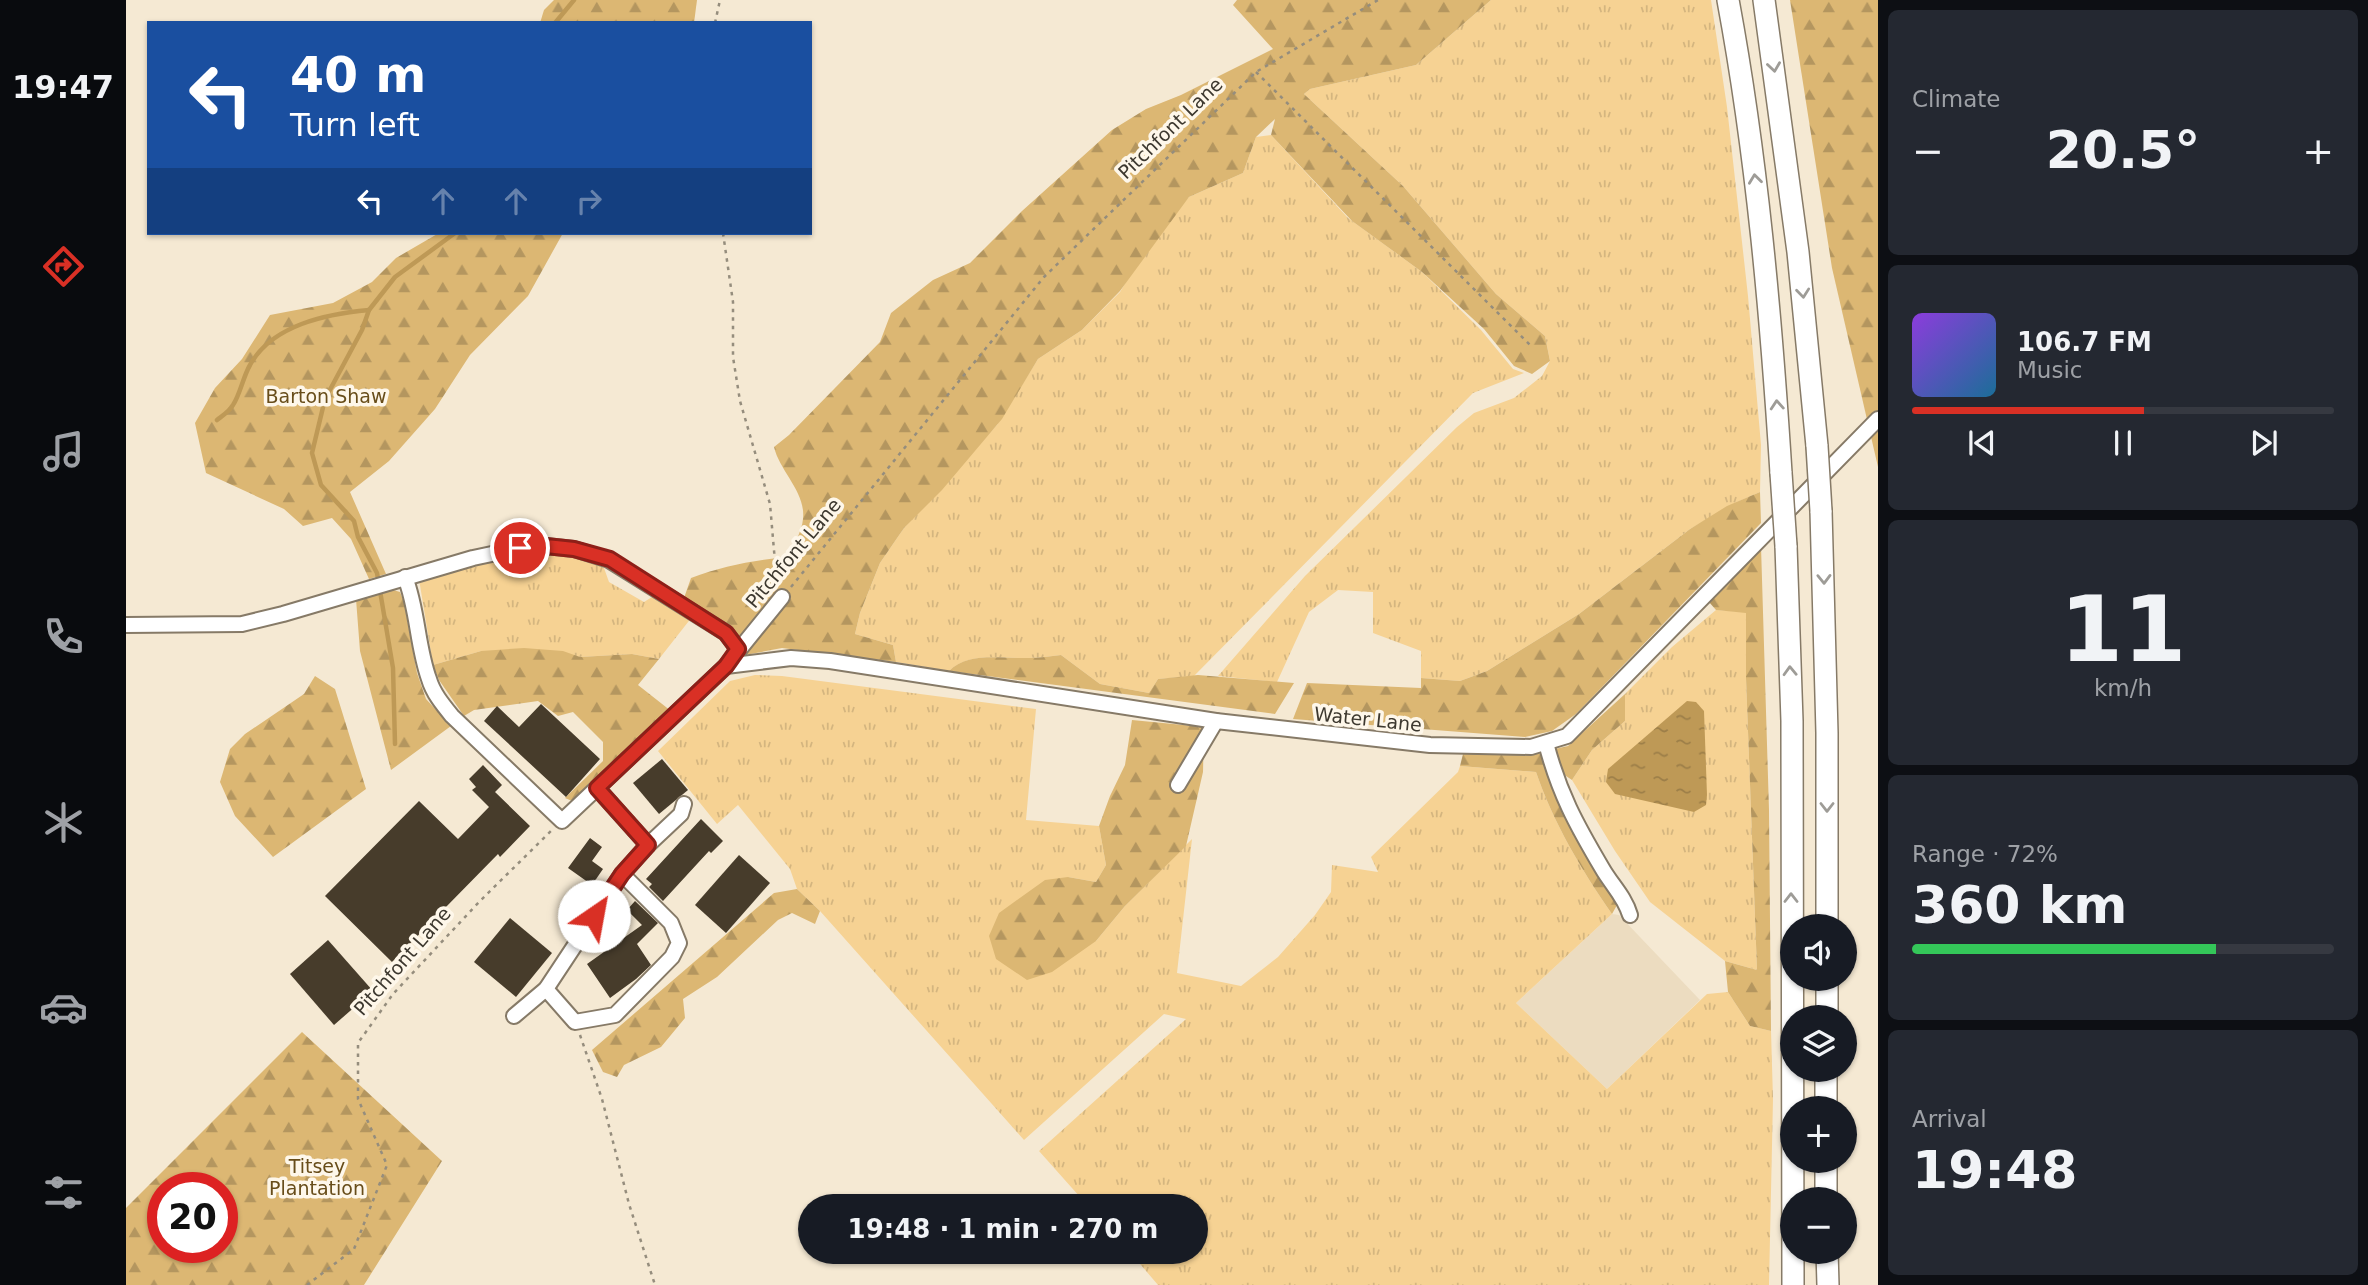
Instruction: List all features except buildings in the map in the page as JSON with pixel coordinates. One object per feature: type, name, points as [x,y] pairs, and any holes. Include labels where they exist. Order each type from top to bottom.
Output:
[{"type":"highway","points":[[1728,0],[1759,209],[1786,546],[1792,721],[1793,1285]]},
{"type":"highway","points":[[1764,0],[1798,252],[1817,446],[1827,720],[1827,914]]},
{"type":"highway","points":[[1827,1264],[1828,1285]]},
{"type":"lane","name":"Water Lane","points":[[726,666],[791,658],[830,661],[1216,721],[1430,745],[1531,747],[1567,736],[1878,419]]},
{"type":"lane","points":[[126,625],[242,624],[473,558],[520,548],[546,546],[592,552],[610,559],[726,633],[738,649]]},
{"type":"lane","points":[[405,577],[413,598],[429,681],[439,699],[452,716],[562,821]]},
{"type":"lane","name":"Pitchfont Lane","points":[[562,821],[726,666],[782,597]]},
{"type":"lane","points":[[1178,785],[1216,721]]},
{"type":"lane","points":[[1546,743],[1565,803],[1613,887],[1626,902],[1630,915]]},
{"type":"lane","points":[[597,788],[648,845]]},
{"type":"lane","points":[[514,1016],[546,989],[622,874],[681,814],[684,803]]},
{"type":"lane","points":[[546,989],[575,1022],[615,1015],[672,957],[679,943],[671,923],[622,874]]},
{"type":"path","points":[[715,21],[720,0]]},
{"type":"path","name":"Pitchfont Lane","points":[[782,597],[1044,277],[1256,72],[1378,0]]},
{"type":"path","points":[[1256,72],[1530,345]]},
{"type":"path","points":[[723,235],[733,302],[733,357],[740,401],[770,504],[778,589],[782,597]]},
{"type":"path","name":"Pitchfont Lane","points":[[307,1285],[354,1249],[387,1166],[358,1099],[358,1043],[393,994],[480,901],[562,821]]},
{"type":"path","points":[[575,1022],[596,1081],[629,1204],[655,1285]]},
{"type":"shaded area","points":[[1612,914],[1619,915],[1700,1000],[1607,1089],[1516,1003]]},
{"type":"green space","points":[[554,0],[697,0],[694,21],[541,21],[544,10]]},
{"type":"green space","points":[[1237,0],[1491,0],[1416,65],[1310,89],[1304,94],[1403,186],[1496,294],[1545,336],[1550,361],[1532,374],[1514,366],[1484,329],[1422,272],[1352,221],[1271,135],[1275,119],[1256,137],[1243,173],[1189,197],[1120,291],[1082,330],[1038,359],[1002,419],[942,490],[904,528],[880,563],[860,613],[855,634],[893,645],[896,662],[782,648],[745,655],[736,633],[684,598],[691,578],[739,564],[789,557],[801,528],[803,509],[797,491],[781,465],[774,447],[880,342],[891,313],[933,280],[970,263],[1022,211],[1112,130],[1146,109],[1181,95],[1273,49],[1233,5]]},
{"type":"green space","points":[[1491,0],[1711,0],[1727,107],[1748,296],[1761,445],[1760,492],[1690,529],[1579,614],[1487,671],[1460,681],[1421,678],[1421,651],[1373,633],[1373,592],[1338,590],[1309,612],[1277,682],[1218,676],[1305,576],[1457,427],[1474,413],[1514,398],[1542,376],[1550,361],[1545,336],[1496,294],[1403,186],[1304,94],[1310,89],[1416,65]]},
{"type":"green space","points":[[1790,0],[1878,0],[1878,467],[1832,268]]},
{"type":"green space","points":[[1271,135],[1348,218],[1422,272],[1481,330],[1513,369],[1524,373],[1473,393],[1194,676],[1158,679],[1149,693],[1100,684],[1061,655],[976,658],[949,671],[896,662],[893,645],[855,634],[860,613],[880,563],[904,528],[997,425],[1038,359],[1082,330],[1120,292],[1155,234],[1189,197],[1243,173],[1256,137]]},
{"type":"green space","name":"Barton Shaw","points":[[436,235],[562,235],[528,296],[470,355],[435,409],[389,461],[350,492],[386,574],[369,579],[351,539],[332,518],[303,526],[284,509],[206,473],[195,423],[215,388],[242,359],[270,315],[333,303],[372,282],[396,258]]},
{"type":"green space","points":[[1760,492],[1761,523],[1576,714],[1552,731],[1525,737],[1293,719],[1307,683],[1421,688],[1421,678],[1460,681],[1487,671],[1579,614],[1690,529],[1727,506]]},
{"type":"green space","points":[[1761,546],[1769,810],[1771,1031],[1750,1026],[1728,992],[1725,961],[1757,970],[1746,613],[1716,610],[1709,602]]},
{"type":"green space","points":[[549,551],[580,556],[604,568],[609,582],[644,602],[652,597],[662,598],[692,617],[659,659],[632,654],[580,657],[481,651],[433,665],[419,579],[515,556]]},
{"type":"green space","points":[[390,589],[400,592],[404,602],[417,673],[426,699],[451,726],[391,770],[360,651],[356,599]]},
{"type":"green space","points":[[1716,610],[1746,612],[1757,970],[1725,961],[1650,902],[1572,780],[1592,750],[1625,721],[1625,694],[1672,647]]},
{"type":"green space","points":[[524,648],[563,651],[580,657],[632,654],[659,659],[638,685],[671,711],[572,801],[565,798],[603,761],[603,742],[573,712],[558,716],[538,701],[474,710],[464,716],[439,680],[433,665],[481,651]]},
{"type":"green space","points":[[1061,655],[1100,684],[1149,693],[1158,679],[1198,675],[1294,683],[1275,714],[949,671],[976,658]]},
{"type":"green space","points":[[755,675],[782,676],[1036,709],[1026,820],[1099,826],[1106,865],[1096,882],[1068,877],[1096,941],[1125,906],[1192,839],[1177,973],[1241,986],[1278,957],[1315,915],[1331,892],[1332,865],[1378,872],[1371,857],[1458,772],[1460,766],[1536,772],[1569,846],[1612,914],[1516,1003],[1607,1089],[1707,994],[1728,992],[1750,1026],[1771,1031],[1773,1099],[1769,1285],[1158,1285],[1140,1264],[1208,1264],[1208,1194],[1077,1194],[1039,1151],[1186,1019],[1164,1014],[1024,1140],[820,911],[797,889],[790,869],[738,805],[717,824],[658,751],[730,681]]},
{"type":"green space","points":[[315,676],[335,689],[366,789],[273,857],[235,816],[220,782],[230,749],[245,734],[304,694]]},
{"type":"green space","points":[[1625,694],[1625,721],[1592,750],[1572,780],[1563,774],[1555,749],[1568,746]]},
{"type":"green space","points":[[1132,720],[1204,727],[1203,772],[1186,846],[1125,906],[1096,941],[1052,972],[1027,980],[996,959],[989,936],[999,913],[1045,880],[1068,877],[1096,882],[1106,865],[1099,826],[1125,765]]},
{"type":"green space","points":[[1464,750],[1542,754],[1558,801],[1590,862],[1617,905],[1612,914],[1569,846],[1536,772],[1460,766]]},
{"type":"green space","points":[[797,889],[820,911],[815,924],[792,913],[778,920],[717,977],[683,999],[685,1018],[661,1047],[624,1065],[617,1077],[603,1072],[592,1050],[774,893]]},
{"type":"green space","name":"Titsey Plantation","points":[[302,1032],[442,1161],[364,1285],[126,1285],[126,1208],[147,1187],[147,1263],[238,1263],[238,1172],[162,1172]]},
{"type":"water","points":[[1687,701],[1696,702],[1704,711],[1706,805],[1694,812],[1615,794],[1606,782],[1608,769]]},
{"type":"waterway","points":[[557,21],[574,0]]},
{"type":"waterway","points":[[395,744],[393,668],[377,573],[358,537],[354,521],[321,485],[312,453],[325,399],[362,330],[369,310],[395,277],[452,235]]},
{"type":"waterway","points":[[217,420],[232,407],[250,365],[272,340],[286,331],[318,319],[369,310]]},
{"type":"route","points":[[520,548],[546,546],[574,549],[610,559],[726,633],[738,649],[726,666],[597,788],[648,845],[622,874],[594,916]]}]
